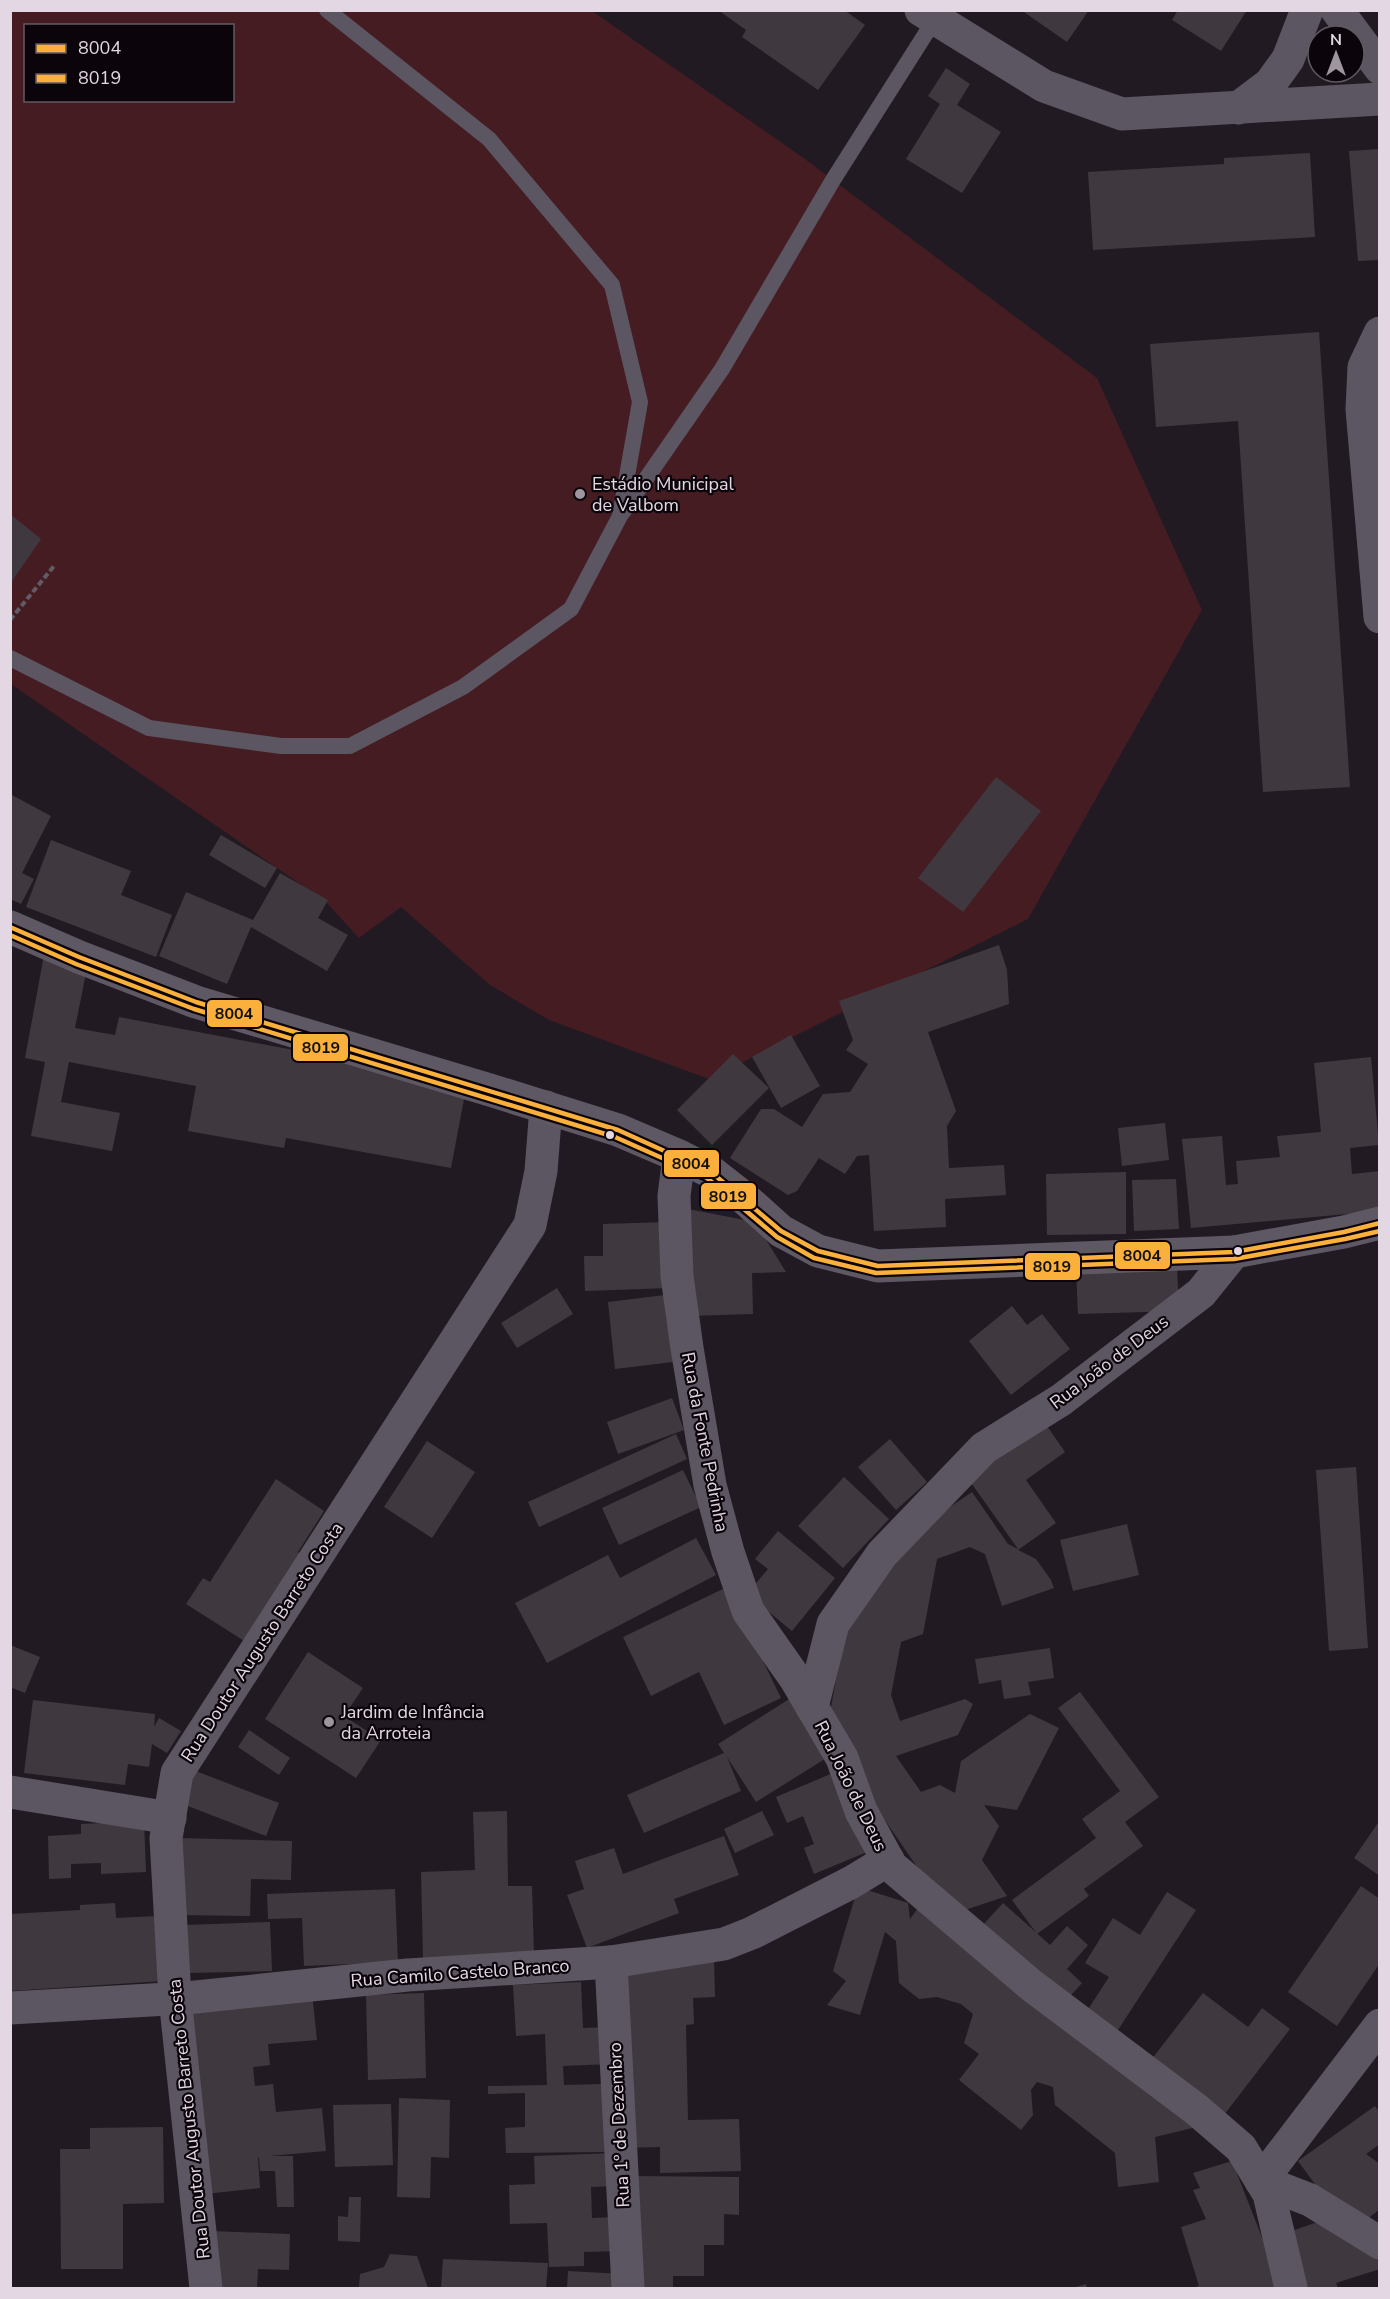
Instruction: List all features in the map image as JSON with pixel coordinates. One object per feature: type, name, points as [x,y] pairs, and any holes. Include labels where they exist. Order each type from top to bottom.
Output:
[{"type":"street","points":[[1238,108],[1270,84],[1288,59],[1307,10]]},
{"type":"street","points":[[1337,10],[1380,68]]},
{"type":"street","points":[[928,15],[1044,86],[1122,114],[1380,99]]},
{"type":"street","points":[[1380,333],[1364,368],[1362,409],[1380,617]]},
{"type":"street","points":[[10,927],[79,957],[196,1002],[618,1130],[711,1172],[782,1231],[818,1251],[878,1266],[1234,1252],[1344,1232],[1380,1223]]},
{"type":"street","name":"Rua Doutor Augusto Barreto Costa","points":[[206,2289],[176,1998],[166,1838],[177,1773],[530,1225],[541,1171],[546,1107]]},
{"type":"street","name":"Rua da Fonte Pedrinha","points":[[679,1156],[674,1196],[676,1276],[710,1485],[728,1552],[748,1611],[795,1678],[812,1707]]},
{"type":"street","name":"Rua João de Deus","points":[[1234,1252],[1201,1293],[1061,1400],[984,1448],[882,1554],[833,1624],[812,1707],[842,1758],[861,1811],[891,1866],[1030,1985],[1197,2110],[1241,2148],[1269,2194],[1291,2289]]},
{"type":"street","points":[[10,1792],[170,1818]]},
{"type":"street","name":"Rua Camilo Castelo Branco","points":[[10,2007],[176,1998],[408,1975],[611,1962],[724,1944],[752,1933],[852,1882],[888,1860]]},
{"type":"street","name":"Rua 1º de Dezembro","points":[[611,1962],[628,2289]]},
{"type":"street","points":[[1377,2033],[1261,2181],[1310,2200],[1380,2243]]},
{"type":"lane","points":[[327,10],[489,139],[612,285],[640,402],[620,516]]},
{"type":"lane","points":[[10,658],[149,728],[281,746],[350,746],[463,687],[571,609],[620,516],[722,369],[928,15]]},
{"type":"path","points":[[10,620],[54,566]]},
{"type":"shaded area","name":"Estádio Municipal de Valbom","points":[[11,11],[592,11],[805,159],[1097,378],[1202,610],[1028,919],[709,1079],[549,1020],[490,985],[401,907],[359,938],[325,901],[11,684]]},
{"type":"building","points":[[718,10],[844,10],[865,25],[818,90],[742,37],[746,30]]},
{"type":"building","points":[[1021,10],[1089,10],[1067,42]]},
{"type":"building","points":[[1178,10],[1247,10],[1221,51],[1172,20]]},
{"type":"building","points":[[946,68],[970,84],[957,105],[1001,132],[962,193],[906,159],[940,104],[928,96]]},
{"type":"building","points":[[1380,149],[1380,260],[1358,261],[1349,151]]},
{"type":"building","points":[[1310,153],[1315,237],[1093,250],[1088,172],[1224,164],[1224,158]]},
{"type":"building","points":[[1319,332],[1350,787],[1263,792],[1238,421],[1156,427],[1150,344]]},
{"type":"building","points":[[10,514],[41,539],[10,584]]},
{"type":"building","points":[[996,777],[1041,811],[963,912],[918,878]]},
{"type":"building","points":[[10,794],[51,816],[22,873],[34,879],[21,904],[10,899]]},
{"type":"building","points":[[221,835],[277,868],[265,888],[209,855]]},
{"type":"building","points":[[51,840],[131,871],[121,895],[172,915],[156,957],[26,907]]},
{"type":"building","points":[[280,873],[328,900],[318,918],[348,935],[327,971],[251,927],[227,984],[159,956],[186,892],[253,920]]},
{"type":"building","points":[[999,945],[1007,970],[1009,1004],[928,1032],[956,1111],[947,1126],[949,1168],[1004,1165],[1006,1195],[945,1199],[946,1227],[874,1231],[869,1155],[857,1156],[845,1174],[819,1158],[797,1191],[788,1195],[730,1158],[761,1109],[774,1109],[802,1127],[823,1094],[850,1092],[868,1064],[846,1050],[853,1040],[839,1001]]},
{"type":"building","points":[[44,955],[88,963],[75,1028],[115,1035],[119,1017],[467,1083],[451,1168],[286,1138],[284,1148],[188,1131],[196,1086],[69,1062],[61,1102],[120,1113],[112,1151],[31,1136],[45,1062],[25,1058]]},
{"type":"building","points":[[791,1035],[820,1086],[781,1108],[752,1057]]},
{"type":"building","points":[[733,1054],[769,1088],[712,1145],[677,1110]]},
{"type":"building","points":[[1371,1057],[1379,1145],[1350,1148],[1352,1174],[1380,1171],[1380,1211],[1191,1228],[1182,1139],[1222,1136],[1226,1185],[1238,1184],[1236,1161],[1280,1157],[1277,1136],[1321,1132],[1314,1063]]},
{"type":"building","points":[[1165,1123],[1169,1160],[1122,1166],[1118,1128]]},
{"type":"building","points":[[1126,1172],[1126,1234],[1047,1235],[1046,1174]]},
{"type":"building","points":[[1176,1179],[1179,1229],[1134,1231],[1132,1180]]},
{"type":"building","points":[[683,1208],[755,1222],[786,1272],[752,1273],[753,1314],[688,1316]]},
{"type":"building","points":[[668,1222],[670,1288],[585,1291],[584,1256],[603,1256],[603,1224]]},
{"type":"building","points":[[1177,1266],[1179,1311],[1078,1314],[1076,1270]]},
{"type":"building","points":[[557,1288],[573,1314],[517,1348],[501,1323]]},
{"type":"building","points":[[665,1295],[673,1362],[615,1369],[608,1302]]},
{"type":"building","points":[[1012,1306],[1027,1325],[1042,1314],[1070,1349],[1011,1395],[969,1341]]},
{"type":"building","points":[[672,1398],[684,1430],[618,1454],[607,1422]]},
{"type":"building","points":[[1045,1423],[1065,1452],[1026,1480],[1056,1523],[1018,1550],[1036,1559],[1054,1588],[1002,1606],[985,1554],[970,1547],[937,1559],[923,1634],[901,1642],[891,1695],[900,1721],[965,1699],[973,1704],[958,1735],[896,1756],[921,1792],[940,1785],[955,1793],[961,1761],[1030,1714],[1059,1728],[1017,1810],[984,1805],[999,1826],[982,1860],[1007,1896],[950,1915],[856,1778],[831,1707],[856,1571],[972,1492],[1008,1544],[1018,1549],[967,1477]]},
{"type":"building","points":[[676,1434],[687,1459],[539,1527],[528,1502]]},
{"type":"building","points":[[890,1439],[927,1482],[896,1510],[858,1467]]},
{"type":"building","points":[[427,1441],[475,1472],[432,1538],[384,1507]]},
{"type":"building","points":[[1356,1467],[1368,1648],[1329,1651],[1316,1470]]},
{"type":"building","points":[[683,1470],[701,1507],[619,1545],[602,1508]]},
{"type":"building","points":[[844,1477],[889,1519],[843,1568],[798,1526]]},
{"type":"building","points":[[276,1479],[324,1511],[298,1552],[306,1557],[249,1644],[186,1604],[203,1578],[210,1582]]},
{"type":"building","points":[[1127,1524],[1139,1575],[1073,1591],[1060,1540]]},
{"type":"building","points":[[778,1531],[835,1578],[792,1631],[747,1594],[768,1569],[755,1559]]},
{"type":"building","points":[[696,1538],[716,1575],[547,1663],[515,1603],[608,1555],[620,1578]]},
{"type":"building","points":[[727,1587],[781,1698],[724,1725],[699,1672],[651,1696],[623,1637]]},
{"type":"building","points":[[10,1645],[40,1657],[25,1693],[10,1687]]},
{"type":"building","points":[[1050,1648],[1054,1678],[1028,1682],[1031,1695],[1004,1699],[1001,1680],[979,1684],[975,1659]]},
{"type":"building","points":[[308,1652],[363,1688],[344,1716],[381,1740],[356,1778],[265,1719]]},
{"type":"building","points":[[1080,1692],[1159,1797],[1125,1822],[1143,1846],[1084,1889],[1089,1896],[1037,1934],[1012,1900],[1096,1838],[1082,1819],[1120,1791],[1058,1708]]},
{"type":"building","points":[[791,1698],[828,1757],[756,1802],[727,1757],[741,1791],[644,1833],[627,1795],[724,1753],[718,1744]]},
{"type":"building","points":[[33,1700],[155,1714],[154,1727],[159,1718],[181,1731],[167,1753],[152,1744],[149,1767],[128,1764],[125,1785],[24,1773]]},
{"type":"building","points":[[249,1730],[290,1758],[279,1775],[238,1747]]},
{"type":"building","points":[[193,1770],[279,1803],[266,1836],[180,1803]]},
{"type":"building","points":[[833,1773],[867,1852],[814,1874],[804,1848],[814,1844],[803,1816],[787,1823],[776,1797]]},
{"type":"building","points":[[507,1811],[508,1886],[532,1886],[534,1956],[423,1958],[421,1872],[475,1870],[473,1812]]},
{"type":"building","points":[[762,1811],[774,1835],[735,1853],[724,1829]]},
{"type":"building","points":[[1380,1820],[1380,1876],[1354,1858]]},
{"type":"building","points":[[144,1821],[146,1872],[101,1874],[101,1863],[71,1864],[71,1878],[49,1879],[48,1836],[81,1834],[81,1824]]},
{"type":"building","points":[[724,1836],[739,1875],[674,1899],[679,1913],[587,1948],[567,1895],[584,1889],[575,1861],[614,1848],[623,1874]]},
{"type":"building","points":[[179,1838],[292,1841],[291,1880],[251,1879],[250,1916],[177,1915]]},
{"type":"building","points":[[1361,1886],[1380,1899],[1380,1963],[1337,2026],[1288,1992]]},
{"type":"building","points":[[858,1887],[908,1903],[910,1919],[921,1904],[1201,2126],[1155,2137],[1159,2182],[1118,2187],[1115,2153],[1055,2105],[1053,2087],[1037,2082],[1031,2090],[1033,2115],[1021,2130],[959,2080],[979,2054],[964,2043],[973,2014],[961,2004],[937,1997],[919,1999],[899,1983],[896,1941],[885,1932],[860,2015],[827,2005],[846,1981],[833,1971]]},
{"type":"building","points":[[395,1889],[398,1962],[304,1966],[302,1918],[268,1919],[267,1894]]},
{"type":"building","points":[[1167,1892],[1196,1910],[1116,2033],[1085,2014],[1109,1977],[1085,1963],[1113,1918],[1140,1935]]},
{"type":"building","points":[[115,1903],[116,1918],[158,1916],[163,1981],[10,1991],[10,1914],[80,1910],[80,1905]]},
{"type":"building","points":[[1003,1903],[1050,1945],[1067,1926],[1088,1945],[1067,1969],[1082,1983],[1063,2004],[980,1928]]},
{"type":"building","points":[[270,1922],[272,1971],[187,1973],[186,1925]]},
{"type":"building","points":[[714,1957],[715,1997],[693,1998],[694,2024],[686,2025],[688,2120],[739,2119],[741,2171],[660,2173],[660,2147],[623,2148],[617,1961]]},
{"type":"building","points":[[581,1982],[583,2028],[609,2027],[611,2064],[563,2066],[564,2085],[604,2084],[605,2152],[506,2153],[505,2128],[525,2127],[525,2093],[488,2094],[488,2086],[547,2085],[545,2034],[516,2036],[513,1985]]},
{"type":"building","points":[[311,1984],[317,2040],[268,2044],[270,2065],[253,2067],[255,2086],[273,2084],[276,2112],[322,2108],[326,2151],[269,2156],[293,2156],[294,2207],[277,2207],[275,2171],[260,2171],[259,2157],[260,2188],[205,2194],[185,1997]]},
{"type":"building","points":[[424,1993],[426,2078],[368,2080],[366,1995]]},
{"type":"building","points":[[1203,1993],[1248,2027],[1262,2008],[1290,2029],[1224,2115],[1151,2060]]},
{"type":"building","points":[[399,2098],[450,2100],[449,2158],[431,2157],[430,2198],[397,2197]]},
{"type":"building","points":[[391,2104],[393,2165],[335,2167],[333,2105]]},
{"type":"building","points":[[1375,2106],[1380,2113],[1380,2144],[1366,2154],[1380,2164],[1380,2209],[1362,2223],[1325,2198],[1298,2161]]},
{"type":"building","points":[[163,2127],[164,2203],[123,2204],[123,2269],[61,2269],[60,2149],[90,2149],[90,2128]]},
{"type":"building","points":[[615,2153],[616,2186],[591,2187],[592,2218],[617,2217],[618,2251],[584,2252],[584,2266],[549,2267],[547,2223],[510,2224],[509,2185],[535,2184],[534,2156]]},
{"type":"building","points":[[1232,2161],[1276,2273],[1278,2288],[1192,2288],[1199,2286],[1181,2227],[1206,2219],[1193,2190],[1200,2188],[1193,2173]]},
{"type":"building","points":[[629,2176],[739,2177],[739,2215],[724,2214],[724,2245],[704,2245],[704,2276],[673,2276],[673,2288],[628,2288]]},
{"type":"building","points":[[349,2197],[361,2197],[360,2242],[338,2241],[338,2216],[348,2217]]},
{"type":"building","points":[[1335,2216],[1375,2245],[1380,2269],[1336,2283],[1338,2288],[1301,2288],[1283,2234]]},
{"type":"building","points":[[212,2231],[290,2234],[289,2270],[258,2269],[257,2288],[210,2288]]},
{"type":"building","points":[[390,2254],[417,2256],[428,2288],[359,2288],[360,2274],[384,2267]]},
{"type":"building","points":[[443,2259],[548,2263],[546,2288],[441,2288]]},
{"type":"building","points":[[568,2271],[622,2274],[621,2288],[567,2288]]},
{"type":"building","points":[[1086,2284],[1087,2288],[1072,2288]]},
{"type":"transit line","name":"8004","points":[[10,927],[79,957],[196,1002],[618,1130],[711,1172],[781,1231],[818,1251],[878,1266],[1234,1252],[1344,1232],[1380,1223]]},
{"type":"transit line","name":"8019","points":[[10,935],[76,964],[194,1009],[615,1137],[707,1178],[777,1237],[814,1258],[876,1273],[1234,1259],[1380,1231]]},
{"type":"place","name":"Estádio Municipal de Valbom","points":[[580,494]]},
{"type":"place","name":"Jardim de Infância da Arroteia","points":[[329,1722]]}]
